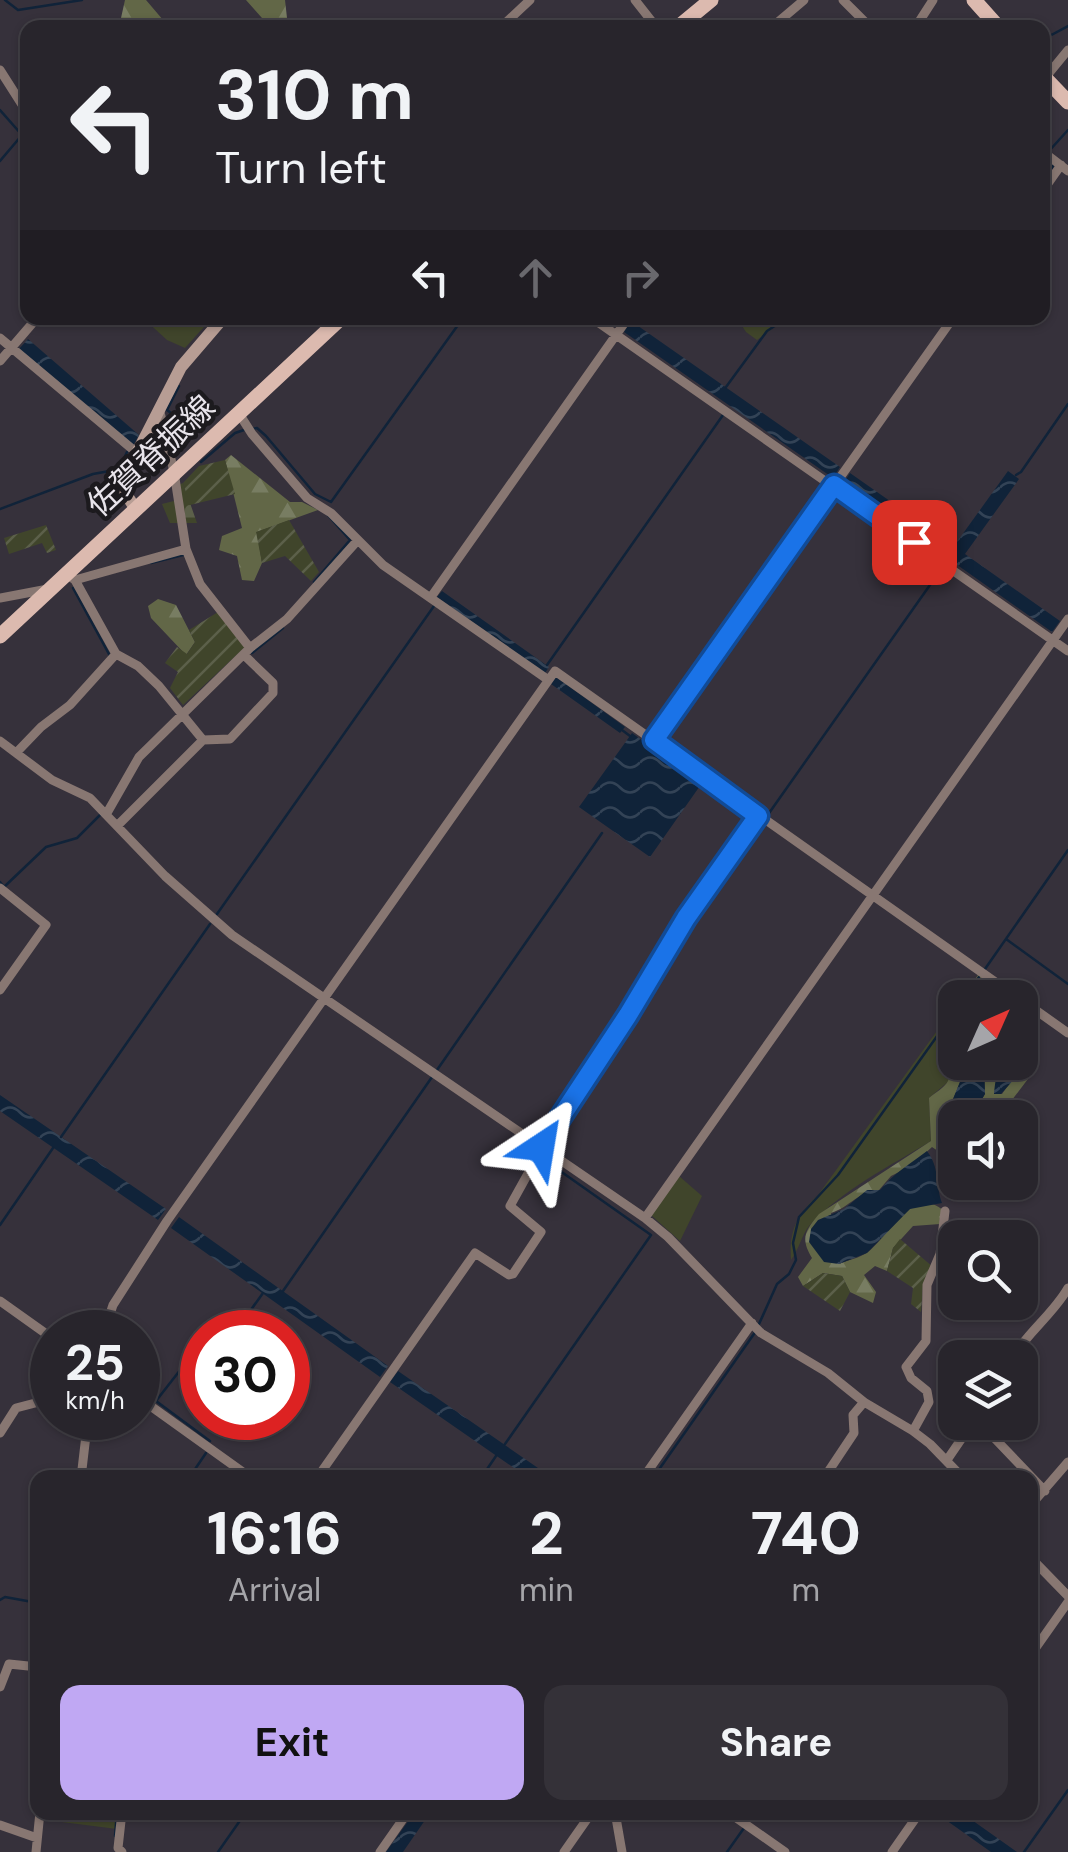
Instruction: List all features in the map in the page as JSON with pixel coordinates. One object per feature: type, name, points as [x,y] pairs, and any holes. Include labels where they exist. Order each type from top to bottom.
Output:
[{"type":"main road","points":[[686,20],[710,0]]},
{"type":"main road","points":[[974,0],[992,20]]},
{"type":"main road","points":[[1050,82],[1068,102]]},
{"type":"main road","name":"佐賀脊振線","points":[[0,636],[48,590],[70,577],[135,508],[241,417],[334,325]]},
{"type":"street","points":[[509,20],[530,0]]},
{"type":"street","points":[[780,20],[804,0]]},
{"type":"street","points":[[843,0],[863,20]]},
{"type":"street","points":[[1050,70],[1068,50]]},
{"type":"street","points":[[0,70],[20,101]]},
{"type":"street","points":[[0,361],[31,325]]},
{"type":"street","points":[[135,508],[124,491],[134,462],[181,366],[218,325]]},
{"type":"street","points":[[430,597],[623,325],[838,479],[944,564],[1061,629],[1068,651]]},
{"type":"street","points":[[654,740],[948,325]]},
{"type":"street","points":[[0,338],[134,462]]},
{"type":"street","points":[[118,826],[203,740],[230,739],[274,694],[273,683],[200,584],[186,548],[160,412]]},
{"type":"street","points":[[241,417],[307,498],[327,511],[384,565],[550,677]]},
{"type":"street","points":[[106,813],[140,757],[182,713],[287,619],[358,540]]},
{"type":"street","points":[[186,548],[70,577],[116,654],[138,666],[203,740]]},
{"type":"street","points":[[0,598],[48,590]]},
{"type":"street","points":[[645,1218],[1061,629]]},
{"type":"street","points":[[16,753],[41,727],[70,706],[116,654]]},
{"type":"street","points":[[112,1310],[169,1218],[555,671],[993,980]]},
{"type":"street","points":[[3,742],[52,780],[90,798],[212,919],[645,1218],[761,1333],[828,1373],[864,1402],[913,1432],[956,1470]]},
{"type":"street","points":[[324,1470],[475,1253],[513,1274],[542,1232],[510,1206],[686,918],[762,818]]},
{"type":"street","points":[[0,888],[46,925],[0,990]]},
{"type":"street","points":[[1038,1012],[1068,1033]]},
{"type":"street","points":[[913,1432],[929,1402],[927,1391],[906,1367],[926,1341],[928,1285],[940,1254],[945,1211]]},
{"type":"street","points":[[1023,1340],[1060,1302],[1068,1288]]},
{"type":"street","points":[[0,1301],[30,1322]]},
{"type":"street","points":[[649,1470],[752,1323]]},
{"type":"street","points":[[829,1470],[854,1433],[853,1416],[864,1402]]},
{"type":"street","points":[[0,1433],[16,1408],[30,1404]]},
{"type":"street","points":[[160,1414],[240,1470]]},
{"type":"street","points":[[82,1470],[85,1440]]},
{"type":"street","points":[[947,1460],[962,1440]]},
{"type":"street","points":[[994,1440],[1025,1470]]},
{"type":"street","points":[[1038,1497],[1068,1462]]},
{"type":"street","points":[[1038,1483],[1045,1490]]},
{"type":"street","points":[[1038,1566],[1068,1599],[1038,1644]]},
{"type":"street","points":[[0,1688],[10,1664],[30,1666]]},
{"type":"street","points":[[36,1852],[39,1820]]},
{"type":"street","points":[[121,1820],[118,1848],[122,1852]]},
{"type":"street","points":[[380,1852],[402,1820]]},
{"type":"street","points":[[564,1852],[586,1820]]},
{"type":"street","points":[[616,1820],[622,1852]]},
{"type":"street","points":[[739,1820],[784,1852]]},
{"type":"street","points":[[892,1852],[914,1820]]},
{"type":"street","points":[[0,1825],[38,1838]]},
{"type":"green space","points":[[125,0],[146,0],[163,20],[121,20]]},
{"type":"green space","points":[[246,0],[285,0],[287,20],[264,20]]},
{"type":"green space","points":[[151,325],[206,325],[185,348],[167,340]]},
{"type":"green space","points":[[742,325],[777,325],[757,340]]},
{"type":"green space","points":[[231,455],[290,502],[302,502],[318,510],[257,532],[262,563],[254,581],[242,580],[237,556],[219,550],[222,536],[242,528],[225,460]]},
{"type":"green space","points":[[225,460],[235,494],[190,505],[183,483],[199,466]]},
{"type":"green space","points":[[183,483],[197,523],[170,523],[162,504],[174,501],[176,486]]},
{"type":"green space","points":[[289,520],[319,572],[311,581],[285,556],[262,563],[256,532]]},
{"type":"green space","points":[[46,525],[56,550],[47,553],[42,543],[9,554],[4,538]]},
{"type":"green space","points":[[158,599],[176,605],[195,642],[186,655],[151,618],[148,606]]},
{"type":"green space","points":[[218,612],[245,647],[183,705],[170,688],[178,672],[165,663],[177,647],[187,654],[195,642],[189,630]]},
{"type":"green space","points":[[938,1030],[938,1080],[949,1080],[929,1098],[931,1141],[867,1179],[822,1213],[807,1230],[791,1260],[793,1232],[800,1216]]},
{"type":"green space","points":[[961,1080],[953,1100],[938,1100],[938,1151],[932,1147],[911,1166],[891,1176],[879,1190],[831,1213],[839,1264],[868,1252],[911,1208],[932,1204],[943,1210],[938,1224],[913,1226],[893,1248],[887,1271],[875,1266],[864,1275],[876,1292],[873,1303],[850,1292],[842,1276],[823,1273],[803,1286],[798,1277],[812,1258],[806,1245],[810,1225],[819,1214],[931,1141],[929,1098],[947,1083]]},
{"type":"green space","points":[[985,1080],[997,1080],[994,1094],[1002,1094],[1012,1080],[1027,1080],[1012,1100],[982,1100]]},
{"type":"green space","points":[[679,1176],[702,1196],[680,1241],[651,1215]]},
{"type":"green space","points":[[900,1239],[933,1267],[923,1285],[921,1312],[911,1304],[913,1288],[887,1271],[893,1248]]},
{"type":"green space","points":[[823,1273],[842,1276],[850,1292],[840,1311],[803,1286]]},
{"type":"green space","points":[[46,1820],[118,1820],[117,1829]]},
{"type":"water","points":[[628,325],[637,325],[840,467],[833,478],[624,332]]},
{"type":"water","points":[[28,339],[139,435],[133,446],[19,349]]},
{"type":"water","points":[[1008,471],[1019,479],[965,554],[1060,621],[1052,632],[843,484],[850,473],[954,546]]},
{"type":"water","points":[[442,591],[549,667],[545,673],[437,597]]},
{"type":"water","points":[[556,677],[625,727],[620,733],[551,684]]},
{"type":"water","points":[[632,733],[702,783],[650,857],[579,807]]},
{"type":"water","points":[[961,1080],[985,1080],[981,1100],[953,1100]]},
{"type":"water","points":[[1013,1080],[1001,1094],[994,1094],[996,1081]]},
{"type":"water","points":[[0,1095],[166,1209],[158,1220],[0,1111]]},
{"type":"water","points":[[927,1151],[934,1163],[938,1200],[942,1203],[910,1209],[867,1253],[839,1264],[824,1262],[809,1242],[811,1229],[818,1220],[844,1209],[867,1190],[880,1190]]},
{"type":"water","points":[[179,1217],[309,1310],[286,1310],[171,1228]]},
{"type":"water","points":[[310,1310],[388,1366],[380,1377],[310,1327]]},
{"type":"water","points":[[398,1371],[541,1470],[517,1470],[390,1382]]},
{"type":"water","points":[[409,1820],[425,1820],[403,1852],[386,1852]]},
{"type":"water","points":[[946,1820],[972,1820],[1017,1852],[991,1852]]},
{"type":"waterway","points":[[5,0],[18,10],[82,0]]},
{"type":"waterway","points":[[1050,36],[1068,26]]},
{"type":"waterway","points":[[0,110],[20,133]]},
{"type":"waterway","points":[[1050,150],[1068,130]]},
{"type":"waterway","points":[[0,161],[20,137]]},
{"type":"waterway","points":[[1050,163],[1050,170]]},
{"type":"waterway","points":[[252,429],[257,428],[266,436],[315,494],[331,502],[458,325]]},
{"type":"waterway","points":[[726,387],[767,331],[776,325]]},
{"type":"waterway","points":[[179,386],[167,410],[196,432]]},
{"type":"waterway","points":[[1016,475],[1068,404]]},
{"type":"waterway","points":[[547,665],[723,415]]},
{"type":"waterway","points":[[201,462],[244,430]]},
{"type":"waterway","points":[[119,469],[127,452]]},
{"type":"waterway","points":[[138,464],[151,458],[165,463]]},
{"type":"waterway","points":[[0,509],[93,474],[126,468]]},
{"type":"waterway","points":[[314,582],[350,540],[326,513]]},
{"type":"waterway","points":[[151,563],[183,555]]},
{"type":"waterway","points":[[767,816],[949,558]]},
{"type":"waterway","points":[[73,588],[110,656]]},
{"type":"waterway","points":[[217,914],[434,606]]},
{"type":"waterway","points":[[252,653],[283,628]]},
{"type":"waterway","points":[[622,730],[630,736]]},
{"type":"waterway","points":[[0,882],[4,887],[46,847],[77,838],[100,815]]},
{"type":"waterway","points":[[549,1145],[609,1059],[691,924],[762,822]]},
{"type":"waterway","points":[[437,1070],[602,833]]},
{"type":"waterway","points":[[985,969],[1068,850]]},
{"type":"waterway","points":[[61,1137],[210,924]]},
{"type":"waterway","points":[[1006,939],[1068,984]]},
{"type":"waterway","points":[[759,1324],[777,1284],[789,1274],[796,1260],[793,1243],[799,1217],[838,1175],[938,1035]]},
{"type":"waterway","points":[[283,1291],[432,1077]]},
{"type":"waterway","points":[[0,1225],[53,1148]]},
{"type":"waterway","points":[[505,1444],[651,1235],[546,1161],[547,1153]]},
{"type":"waterway","points":[[251,1310],[263,1293]]},
{"type":"waterway","points":[[659,1470],[756,1331]]},
{"type":"waterway","points":[[180,1370],[156,1401],[180,1419]]},
{"type":"waterway","points":[[194,1470],[206,1453]]},
{"type":"waterway","points":[[486,1470],[496,1456]]},
{"type":"waterway","points":[[0,1600],[5,1597],[30,1602]]},
{"type":"waterway","points":[[1024,1852],[1068,1790]]},
{"type":"waterway","points":[[115,1836],[116,1820]]},
{"type":"waterway","points":[[218,1852],[240,1820]]},
{"type":"waterway","points":[[727,1852],[744,1828]]},
{"type":"route","points":[[541,1147],[686,918],[758,816],[654,740],[834,485],[914,542]]}]
